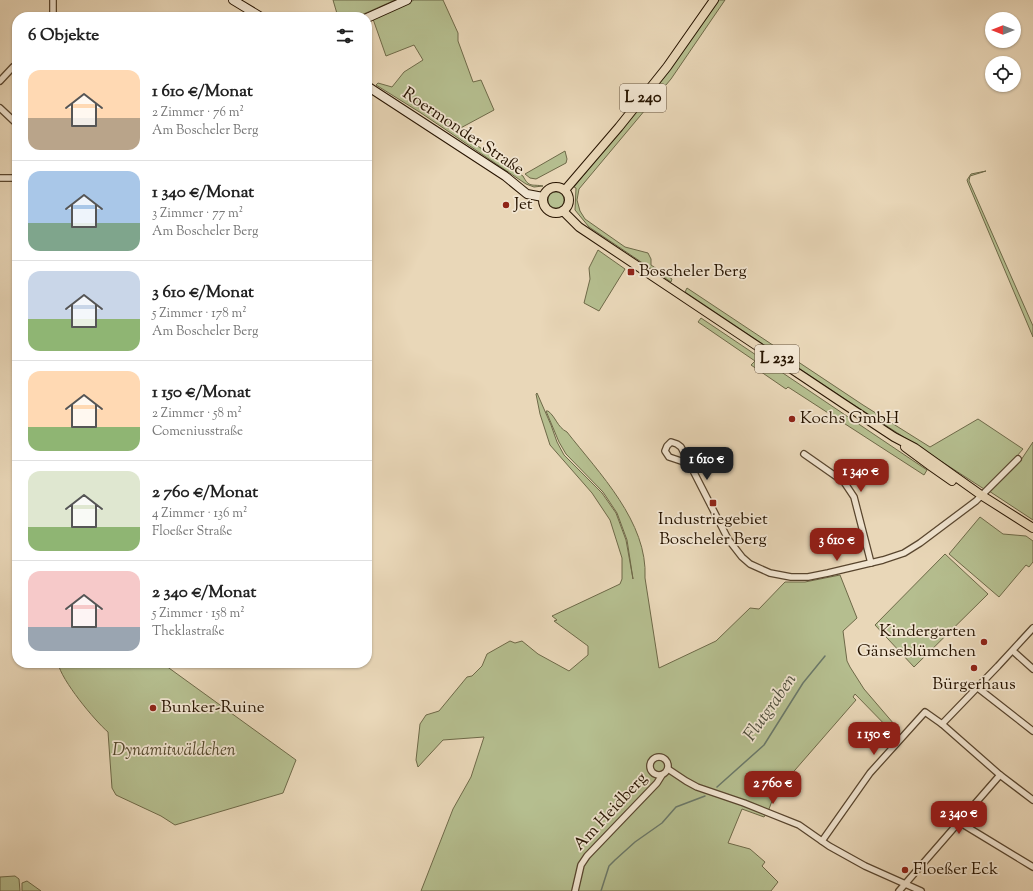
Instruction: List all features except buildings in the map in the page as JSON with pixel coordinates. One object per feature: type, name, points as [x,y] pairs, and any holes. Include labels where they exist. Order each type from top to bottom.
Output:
[{"type":"main road","points":[[233,0],[253,12]]},
{"type":"main road","points":[[372,16],[407,0]]},
{"type":"main road","name":"L 240","points":[[565,190],[643,97],[714,0]]},
{"type":"main road","name":"Roermonder Straße","points":[[372,89],[505,176],[527,194],[543,197]]},
{"type":"main road","points":[[558,187],[565,190],[569,197],[566,208],[557,213],[547,209],[543,202],[543,197],[550,188],[558,187]]},
{"type":"main road","name":"L 232","points":[[563,210],[579,227],[894,437],[911,452],[932,467],[1033,528]]},
{"type":"main road","name":"L 232","points":[[980,496],[1033,533]]},
{"type":"street","points":[[52,0],[53,12]]},
{"type":"street","points":[[0,81],[12,68]]},
{"type":"street","points":[[0,108],[12,119]]},
{"type":"street","points":[[0,178],[12,178]]},
{"type":"street","points":[[690,464],[669,457],[665,452],[666,446],[671,442],[678,444],[681,447],[690,464],[728,539],[742,557],[754,566],[770,573],[791,577],[808,577],[900,555],[920,544],[980,496],[1018,459]]},
{"type":"street","points":[[804,454],[844,482],[854,497],[871,563]]},
{"type":"street","points":[[942,724],[978,688],[1033,628]]},
{"type":"street","points":[[1013,651],[1033,669]]},
{"type":"street","points":[[978,688],[1033,731]]},
{"type":"street","points":[[822,841],[870,773],[925,712],[942,724],[1000,775],[1033,800]]},
{"type":"street","points":[[658,756],[664,758],[668,763],[668,769],[662,775],[654,774],[650,770],[650,762],[653,758],[658,756]]},
{"type":"street","points":[[668,769],[686,781],[705,790],[744,803],[794,823],[829,846],[865,866],[921,891]]},
{"type":"street","name":"Am Heidberg","points":[[575,891],[581,865],[587,856],[657,783],[662,775]]},
{"type":"street","points":[[899,891],[906,885],[1000,775]]},
{"type":"street","points":[[959,822],[1033,867]]},
{"type":"green space","points":[[333,0],[395,0],[368,12],[337,12]]},
{"type":"green space","points":[[414,0],[443,0],[458,33],[458,41],[473,82],[481,80],[494,110],[455,131],[523,176],[529,184],[543,186],[534,187],[526,184],[421,113],[376,85],[378,83],[392,87],[404,72],[423,60],[414,45],[386,56],[373,19]]},
{"type":"green space","points":[[718,0],[725,0],[671,79],[579,189],[577,200],[580,211],[585,219],[625,247],[648,253],[651,259],[651,265],[672,279],[671,282],[589,227],[575,210],[576,188],[574,187],[668,71]]},
{"type":"green space","points":[[565,151],[567,159],[566,163],[536,179],[530,178],[525,174]]},
{"type":"green space","points":[[986,171],[970,176],[969,181],[1033,326],[1033,337],[967,180],[971,174]]},
{"type":"green space","points":[[553,192],[559,192],[564,197],[562,206],[559,208],[553,208],[548,203],[548,197]]},
{"type":"green space","points":[[598,250],[625,269],[599,311],[584,303],[590,279],[589,268]]},
{"type":"green space","points":[[687,288],[863,405],[930,447],[978,419],[1023,449],[984,489],[848,401],[685,292]]},
{"type":"green space","points":[[701,318],[927,470],[924,475],[788,387],[786,389],[751,365],[755,361],[698,322]]},
{"type":"green space","points":[[537,393],[557,442],[564,455],[602,493],[616,513],[626,540],[633,579],[627,540],[617,513],[603,492],[566,454],[559,442],[546,411],[551,413],[607,481],[630,518],[639,537],[644,557],[645,578],[659,668],[716,641],[750,608],[759,609],[785,582],[805,582],[840,575],[857,618],[843,631],[847,661],[864,689],[900,731],[896,736],[855,694],[853,697],[856,700],[775,793],[769,809],[764,817],[742,809],[728,843],[750,849],[765,862],[762,866],[778,882],[771,891],[421,891],[453,809],[471,777],[484,737],[443,740],[418,767],[416,760],[420,724],[426,715],[439,711],[467,677],[472,676],[482,666],[487,654],[510,641],[515,643],[522,641],[538,654],[569,671],[588,655],[588,646],[554,621],[557,620],[552,616],[620,584],[622,579],[622,558],[610,520],[592,493],[550,445],[540,414]]},
{"type":"green space","points":[[1033,442],[1033,520],[989,491],[1021,460]]},
{"type":"green space","points":[[980,517],[1003,534],[1026,536],[1033,541],[1033,562],[1029,567],[1026,565],[999,597],[949,554]]},
{"type":"green space","points":[[945,554],[988,594],[914,667],[875,625]]},
{"type":"green space","name":"Dynamitwäldchen","points":[[59,668],[169,668],[296,760],[283,793],[175,825],[161,816],[116,795],[112,788],[108,732],[87,710]]},
{"type":"green space","points":[[15,876],[19,879],[20,891],[0,891],[0,877]]},
{"type":"green space","points":[[27,881],[41,891],[22,891],[22,883]]},
{"type":"waterway","name":"Flutgraben","points":[[717,787],[764,745],[803,683],[825,656]]},
{"type":"waterway","name":"Flutgraben","points":[[601,891],[609,866],[615,860],[635,842],[662,823],[676,807],[705,796]]},
{"type":"place","name":"Jet","points":[[506,205]]},
{"type":"place","name":"Boscheler Berg","points":[[631,272]]},
{"type":"place","name":"Kochs GmbH","points":[[792,419]]},
{"type":"place","name":"Industriegebiet Boscheler Berg","points":[[713,503]]},
{"type":"place","name":"Kindergarten Gänseblümchen","points":[[984,642]]},
{"type":"place","name":"Bürgerhaus","points":[[974,668]]},
{"type":"place","name":"Bunker-Ruine","points":[[153,708]]},
{"type":"place","name":"Floeßer Eck","points":[[905,870]]}]
